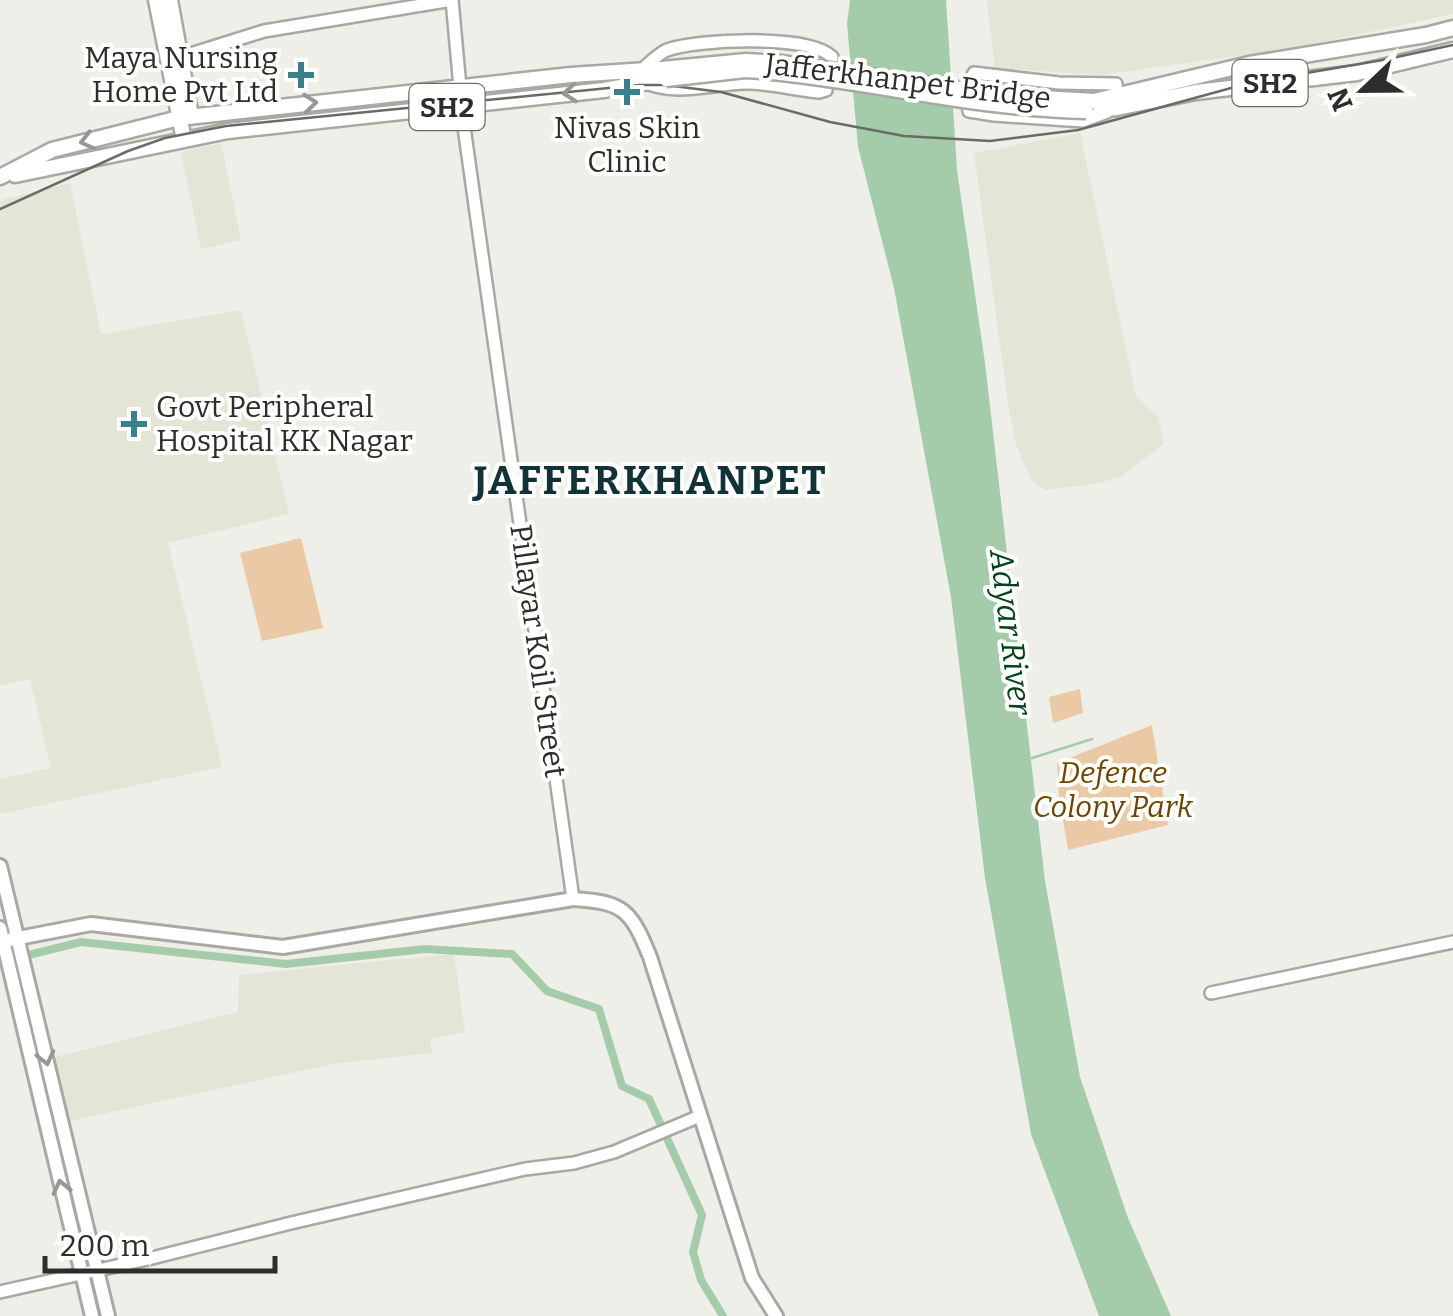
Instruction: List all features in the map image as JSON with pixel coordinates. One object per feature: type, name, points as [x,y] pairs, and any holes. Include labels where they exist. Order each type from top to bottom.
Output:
[{"type":"main road","points":[[156,0],[185,117]]},
{"type":"main road","points":[[0,178],[184,140],[182,58],[170,0]]},
{"type":"main road","name":"SH2","points":[[1117,102],[1249,64],[1453,28]]},
{"type":"main road","name":"SH2","points":[[1117,102],[1356,73],[1453,50]]},
{"type":"main road","name":"Jafferkhanpet Bridge","points":[[643,76],[762,71],[1049,110],[1117,102]]},
{"type":"main road","name":"SH2","points":[[185,117],[460,87],[643,76]]},
{"type":"main road","name":"SH2","points":[[184,140],[228,131],[604,90],[643,76]]},
{"type":"main road","points":[[0,178],[52,150],[185,117]]},
{"type":"main road","points":[[0,866],[11,948],[92,1316]]},
{"type":"main road","points":[[11,948],[90,924],[283,947],[574,899],[611,904],[625,911],[636,924],[650,957],[752,1278],[776,1316]]},
{"type":"main road","points":[[11,948],[108,1316]]},
{"type":"street","points":[[182,58],[264,31],[452,0],[460,87]]},
{"type":"street","points":[[714,42],[806,45],[832,58],[826,90],[819,92],[751,83],[684,90],[658,88],[643,76],[664,51],[714,42]]},
{"type":"street","points":[[974,73],[1059,83],[1116,84],[1117,102],[1083,121],[994,115],[969,111],[965,88],[974,73]]},
{"type":"street","name":"Pillayar Koil Street","points":[[461,106],[574,899]]},
{"type":"street","points":[[1211,993],[1453,942]]},
{"type":"street","points":[[0,1292],[525,1169],[588,1159],[614,1152],[699,1111]]},
{"type":"shaded area","points":[[987,0],[1453,0],[1453,14],[1294,48],[1101,75],[995,68]]},
{"type":"shaded area","points":[[1080,133],[1136,396],[1158,417],[1164,444],[1120,477],[1045,490],[1031,480],[1017,447],[1009,411],[974,153]]},
{"type":"shaded area","points":[[221,143],[241,240],[201,249],[181,152]]},
{"type":"shaded area","name":"Govt Peripheral Hospital KK Nagar","points":[[70,183],[101,334],[241,310],[289,514],[168,543],[222,767],[0,814],[0,779],[51,768],[30,679],[0,686],[0,200]]},
{"type":"shaded area","points":[[454,954],[465,1032],[430,1039],[432,1053],[333,1064],[65,1122],[50,1058],[238,1012],[239,975]]},
{"type":"green space","points":[[301,538],[323,628],[262,641],[240,553]]},
{"type":"green space","points":[[1080,689],[1083,713],[1053,723],[1049,697]]},
{"type":"green space","name":"Defence Colony Park","points":[[1152,725],[1168,825],[1068,850],[1057,763]]},
{"type":"water","name":"Adyar River","points":[[850,0],[946,0],[957,170],[985,363],[1045,881],[1080,1077],[1128,1218],[1171,1316],[1099,1316],[1031,1134],[985,878],[951,597],[894,288],[858,147],[847,24]]},
{"type":"waterway","points":[[1032,758],[1092,739]]},
{"type":"waterway","points":[[0,962],[81,942],[286,964],[425,949],[512,954],[547,991],[599,1009],[622,1086],[649,1099],[702,1215],[693,1252],[701,1280],[723,1316]]},
{"type":"railway","points":[[0,209],[128,151],[165,138],[226,126],[665,85],[721,92],[830,122],[904,136],[990,141],[1078,130],[1253,82],[1453,45]]},
{"type":"place","name":"Maya Nursing Home Pvt Ltd","points":[[301,75]]},
{"type":"place","name":"Nivas Skin Clinic","points":[[627,92]]},
{"type":"place","name":"Govt Peripheral Hospital KK Nagar","points":[[134,424]]},
{"type":"district","name":"JAFFERKHANPET","points":[[651,481]]}]
